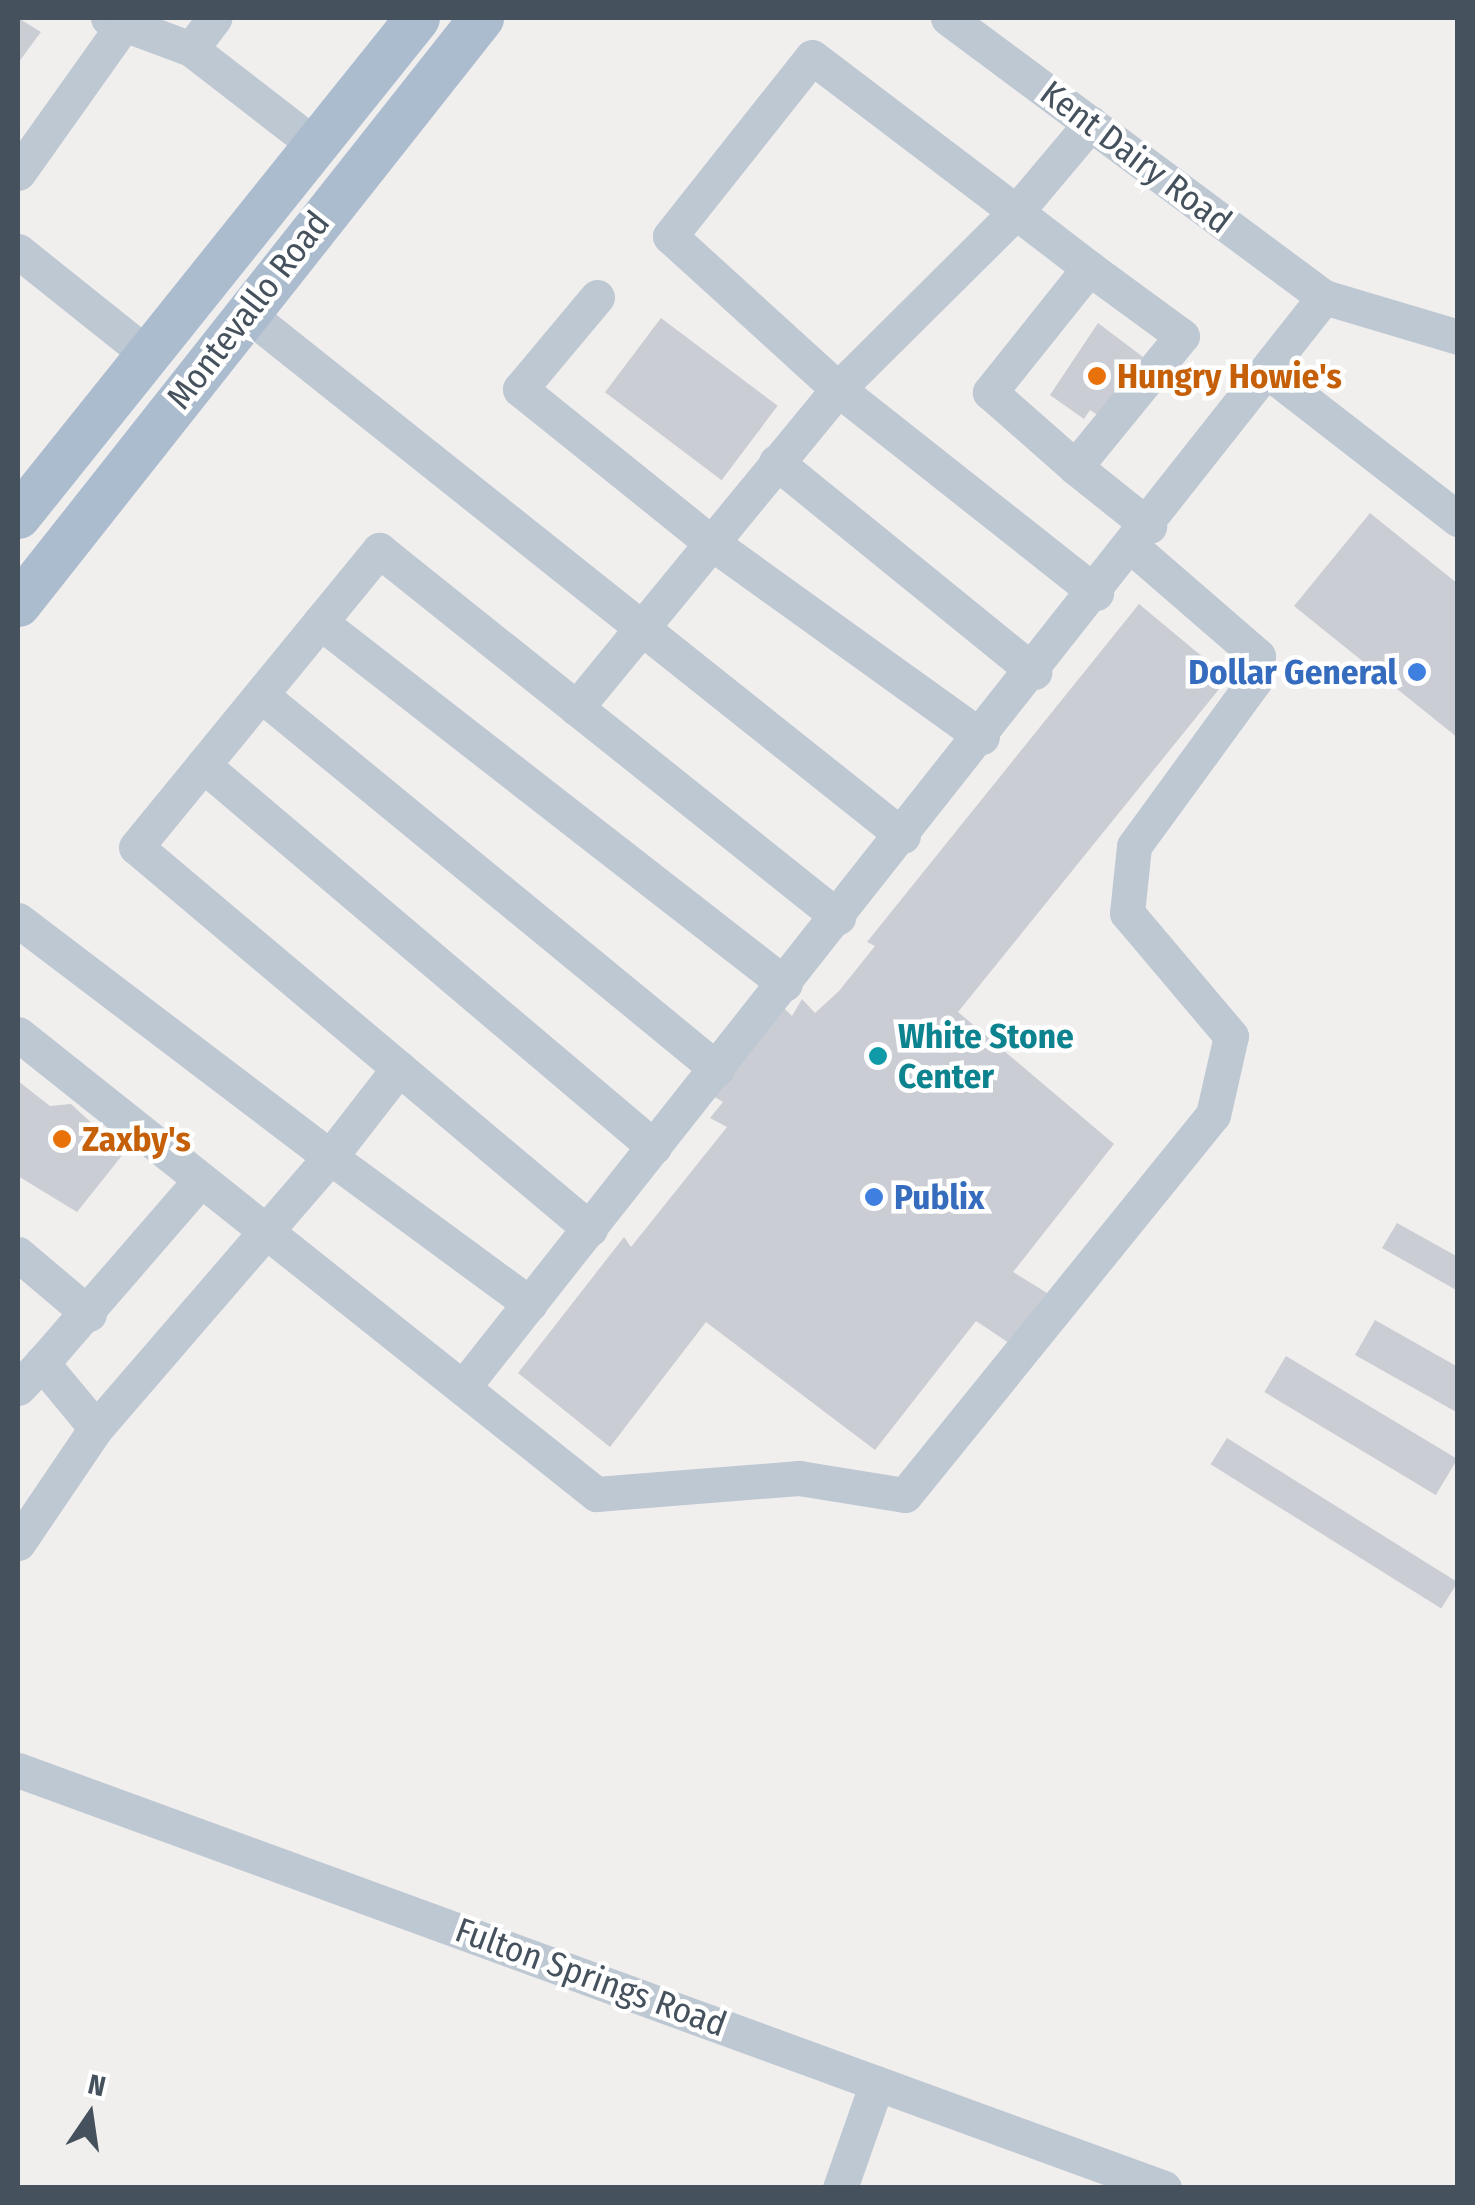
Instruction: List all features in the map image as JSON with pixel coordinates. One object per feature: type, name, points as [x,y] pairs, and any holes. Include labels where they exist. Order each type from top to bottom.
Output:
[{"type":"main road","name":"Montevallo Road","points":[[18,516],[417,18]]},
{"type":"main road","name":"Montevallo Road","points":[[18,604],[481,18]]},
{"type":"street","points":[[191,49],[214,18]]},
{"type":"street","name":"Kent Dairy Road","points":[[948,18],[1324,297],[1458,337]]},
{"type":"street","points":[[18,173],[114,23],[191,49],[314,144]]},
{"type":"street","points":[[1075,467],[1182,336],[812,56],[670,236],[838,388],[1096,593]]},
{"type":"street","points":[[576,708],[838,388],[1016,212],[1091,124]]},
{"type":"street","points":[[18,251],[146,353]]},
{"type":"street","points":[[18,1034],[263,1238],[464,1386],[596,1494],[799,1478],[905,1495],[1213,1115],[1231,1036],[1126,913],[1134,846],[1255,680],[1258,656],[1075,467],[990,392],[1088,268]]},
{"type":"street","points":[[596,296],[520,389],[709,541],[982,737]]},
{"type":"street","points":[[464,1386],[1034,672],[1324,297]]},
{"type":"street","points":[[245,312],[903,836]]},
{"type":"street","points":[[1267,371],[1458,518]]},
{"type":"street","points":[[776,462],[1034,672]]},
{"type":"street","points":[[590,1228],[136,847],[380,550],[838,918]]},
{"type":"street","points":[[320,622],[785,984]]},
{"type":"street","points":[[261,695],[717,1069]]},
{"type":"street","points":[[203,765],[654,1147]]},
{"type":"street","points":[[18,920],[530,1304]]},
{"type":"street","points":[[18,1544],[96,1428],[263,1238],[399,1068]]},
{"type":"street","points":[[96,1428],[30,1376],[89,1314],[197,1184]]},
{"type":"street","points":[[18,1254],[89,1314]]},
{"type":"street","name":"Fulton Springs Road","points":[[18,1770],[1164,2188]]},
{"type":"street","points":[[840,2188],[877,2083]]},
{"type":"building","points":[[18,18],[41,32],[18,63]]},
{"type":"building","points":[[661,318],[778,406],[722,480],[605,392]]},
{"type":"building","name":"Hungry Howie's","points":[[1098,323],[1143,357],[1099,416],[1090,410],[1084,419],[1050,395]]},
{"type":"building","name":"Dollar General","points":[[1370,513],[1458,584],[1458,738],[1294,606]]},
{"type":"building","name":"White Stone Center","points":[[1139,604],[1228,678],[958,1012],[1114,1144],[1013,1272],[1047,1293],[1009,1343],[976,1321],[875,1450],[706,1322],[610,1447],[518,1373],[624,1237],[631,1247],[727,1127],[710,1118],[723,1102],[713,1096],[783,1007],[792,1016],[802,999],[815,1013],[839,991],[875,946],[867,942]]},
{"type":"building","name":"Zaxby's","points":[[18,1081],[50,1106],[71,1104],[124,1153],[77,1212],[18,1176]]},
{"type":"building","points":[[1397,1223],[1458,1257],[1458,1291],[1382,1248]]},
{"type":"building","points":[[1375,1320],[1458,1367],[1458,1413],[1355,1355]]},
{"type":"building","points":[[1286,1356],[1457,1459],[1436,1495],[1264,1392]]},
{"type":"building","points":[[1227,1438],[1458,1582],[1441,1608],[1211,1464]]},
{"type":"place","name":"Hungry Howie's","points":[[1097,376]]},
{"type":"place","name":"Dollar General","points":[[1417,672]]},
{"type":"place","name":"White Stone Center","points":[[878,1056]]},
{"type":"place","name":"Zaxby's","points":[[62,1139]]},
{"type":"place","name":"Publix","points":[[874,1197]]}]
